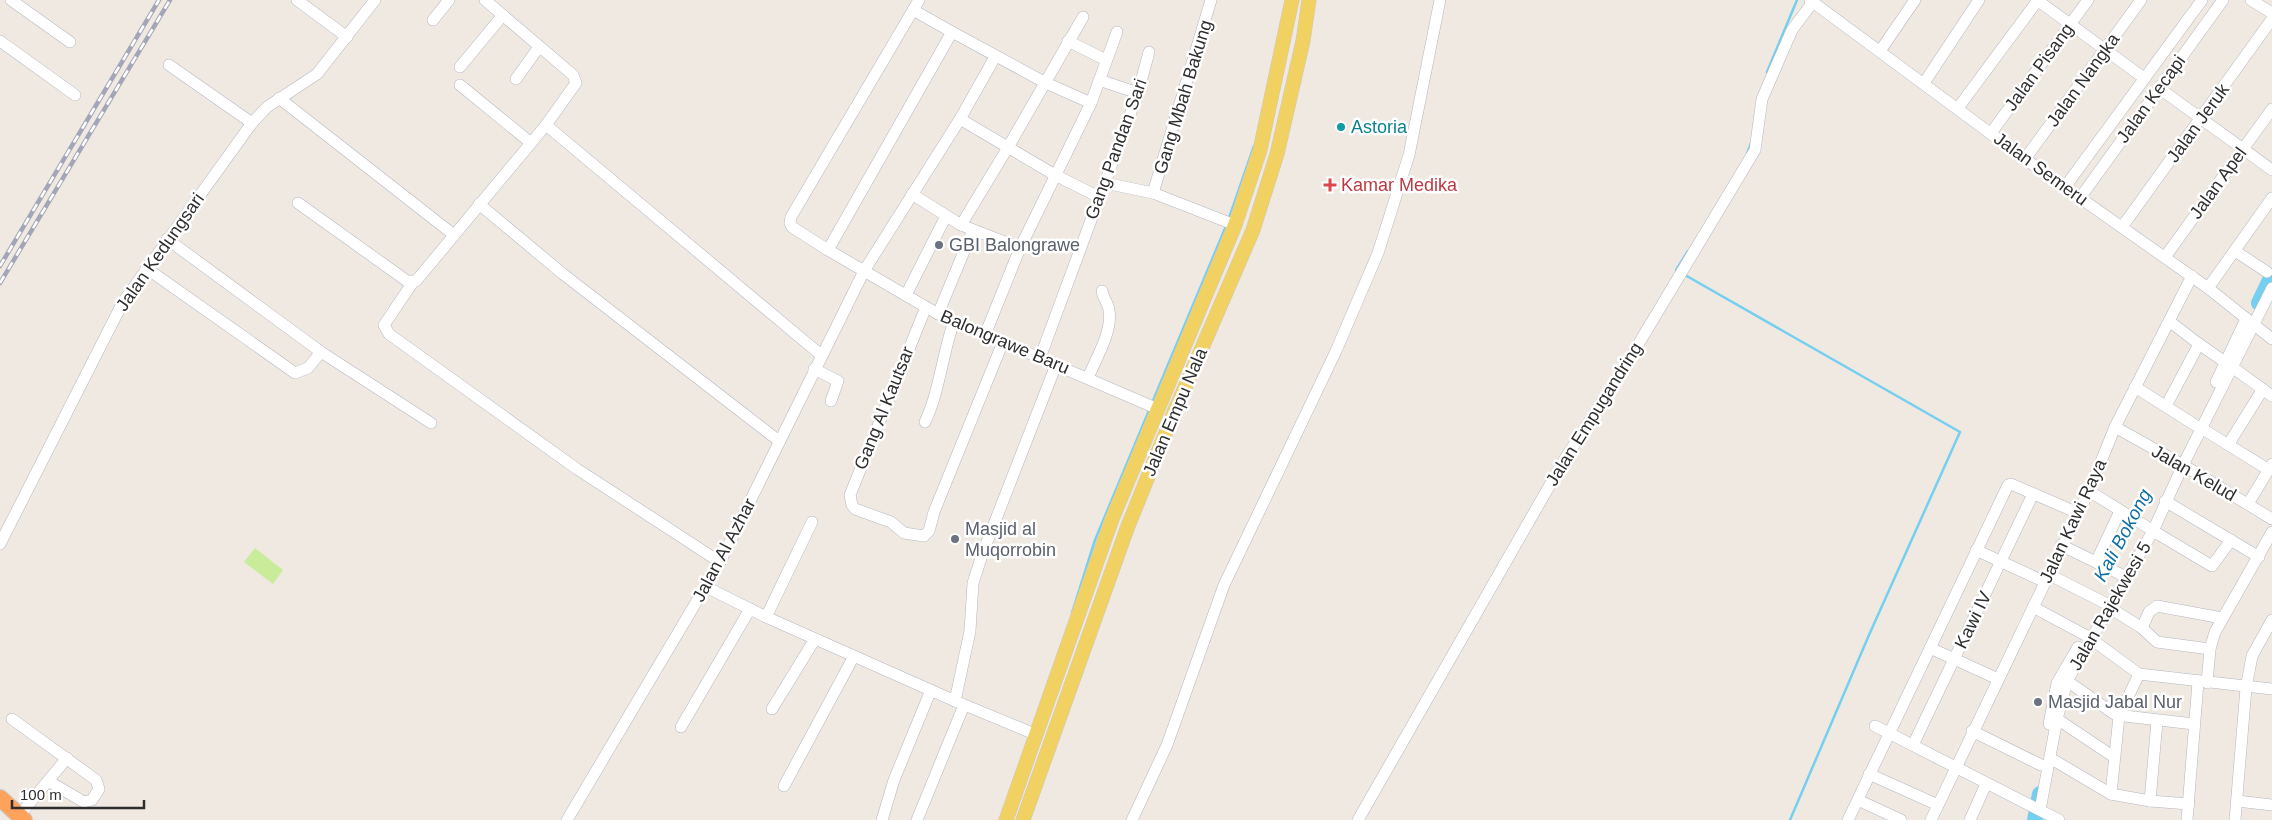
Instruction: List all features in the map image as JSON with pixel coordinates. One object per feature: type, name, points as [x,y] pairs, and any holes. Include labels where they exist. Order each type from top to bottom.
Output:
[{"type":"highway","points":[[0,798],[21,818]]},
{"type":"main road","name":"Jalan Empu Nala","points":[[1006,820],[1032,733],[1153,407],[1260,150],[1292,0]]},
{"type":"main road","name":"Jalan Empu Nala","points":[[1023,820],[1124,534],[1253,230],[1277,154],[1303,41],[1309,0]]},
{"type":"street","points":[[11,0],[70,42]]},
{"type":"street","points":[[298,0],[347,37]]},
{"type":"street","name":"Jalan Kedungsari","points":[[0,544],[123,302],[146,268],[252,123],[279,98],[316,74],[347,37],[374,0]]},
{"type":"street","points":[[433,20],[449,0]]},
{"type":"street","points":[[485,0],[573,75],[576,80],[575,86],[531,144],[413,282],[384,326],[388,334],[577,469],[720,562]]},
{"type":"street","name":"Gang Mbah Bakung","points":[[1153,193],[1211,0]]},
{"type":"street","points":[[1132,820],[1170,736],[1224,585],[1336,352],[1378,253],[1409,155],[1440,0]]},
{"type":"street","points":[[1880,51],[1915,0]]},
{"type":"street","points":[[1924,83],[1979,0]]},
{"type":"street","points":[[1958,108],[2038,0],[2144,78]]},
{"type":"street","name":"Jalan Pisang","points":[[1990,134],[2088,0]]},
{"type":"street","name":"Jalan Nangka","points":[[2025,159],[2141,0]]},
{"type":"street","points":[[2064,187],[2202,0]]},
{"type":"street","name":"Jalan Kecapi","points":[[2080,198],[2223,0]]},
{"type":"street","points":[[2251,0],[2272,13]]},
{"type":"street","name":"Jalan Semeru","points":[[1811,1],[1958,108],[1990,134],[2192,276],[2272,339]]},
{"type":"street","name":"Jalan Empugandring","points":[[1358,820],[1563,462],[1627,363],[1756,150],[1762,99],[1792,30],[1811,1]]},
{"type":"street","points":[[916,5],[952,32],[995,57],[1046,83],[1092,103]]},
{"type":"street","name":"Balongrawe Baru","points":[[916,5],[790,217],[790,223],[796,230],[828,250],[938,314],[1153,407]]},
{"type":"street","points":[[460,68],[503,16]]},
{"type":"street","points":[[961,225],[1046,83],[1082,17]]},
{"type":"street","name":"Jalan Jeruk","points":[[2122,226],[2272,19]]},
{"type":"street","points":[[828,250],[952,32]]},
{"type":"street","points":[[985,335],[1020,248],[1092,103],[1117,32]]},
{"type":"street","points":[[0,41],[75,95]]},
{"type":"street","points":[[1068,41],[1106,60]]},
{"type":"street","points":[[516,79],[539,46]]},
{"type":"street","name":"Gang Pandan Sari","points":[[1040,358],[1138,93],[1149,52]]},
{"type":"street","name":"Jalan Al Azhar","points":[[567,820],[720,562],[864,271],[960,119],[995,57]]},
{"type":"street","points":[[169,65],[252,123]]},
{"type":"street","points":[[1099,80],[1138,93]]},
{"type":"street","points":[[460,86],[531,144]]},
{"type":"street","points":[[2159,88],[2272,170]]},
{"type":"street","points":[[279,98],[454,235]]},
{"type":"street","name":"Jalan Apel","points":[[2165,257],[2272,109]]},
{"type":"street","points":[[960,119],[1007,149],[1055,176],[1099,197]]},
{"type":"street","points":[[546,125],[821,355]]},
{"type":"street","points":[[2078,169],[2092,180]]},
{"type":"street","points":[[1105,183],[1153,193],[1230,223]]},
{"type":"street","points":[[912,194],[961,225],[1020,248]]},
{"type":"street","points":[[2208,288],[2272,198]]},
{"type":"street","points":[[298,203],[407,281],[413,282]]},
{"type":"street","points":[[479,204],[563,274],[779,441]]},
{"type":"street","points":[[906,295],[946,216]]},
{"type":"street","points":[[938,314],[973,230]]},
{"type":"street","points":[[167,239],[321,352],[431,423]]},
{"type":"street","points":[[2235,251],[2267,272]]},
{"type":"street","points":[[146,268],[295,374],[308,368],[321,352]]},
{"type":"street","name":"Jalan Kawi Raya","points":[[1931,820],[2061,546],[2089,492],[2115,427],[2192,276]]},
{"type":"street","points":[[2037,809],[2046,762],[2057,683],[2108,605],[2122,575],[2150,529],[2228,364],[2250,322],[2272,288]]},
{"type":"street","points":[[1088,378],[1107,330],[1109,310],[1102,291]]},
{"type":"street","name":"Gang Al Kautsar","points":[[926,307],[852,488],[850,500],[855,509],[891,522],[904,533],[926,535],[1002,342]]},
{"type":"street","points":[[925,422],[935,397],[945,349],[954,321]]},
{"type":"street","points":[[2169,321],[2267,392],[2228,446]]},
{"type":"street","points":[[2166,406],[2199,344]]},
{"type":"street","points":[[917,820],[960,703],[970,631],[973,583],[982,554],[1056,365]]},
{"type":"street","points":[[814,369],[838,381],[831,401]]},
{"type":"street","points":[[2135,387],[2228,446],[2270,467],[2248,504]]},
{"type":"street","name":"Jalan Kelud","points":[[2115,427],[2272,519]]},
{"type":"street","name":"Jalan Rajekwesi 5","points":[[2108,605],[2165,501],[2180,464]]},
{"type":"street","points":[[1848,820],[1976,550],[2010,484],[2078,513]]},
{"type":"street","points":[[2089,492],[2212,566],[2231,540]]},
{"type":"street","name":"Kawi IV","points":[[1912,746],[2033,494]]},
{"type":"street","points":[[2165,501],[2259,557]]},
{"type":"street","points":[[2096,562],[2120,510]]},
{"type":"street","points":[[766,617],[812,522]]},
{"type":"street","points":[[2187,820],[2194,724],[2210,649],[2222,618],[2272,532]]},
{"type":"street","points":[[2061,546],[2122,575]]},
{"type":"street","points":[[1976,550],[2108,605],[2142,628],[2157,642],[2210,649]]},
{"type":"street","points":[[706,587],[815,639],[1032,733]]},
{"type":"street","points":[[2142,628],[2149,612],[2157,606],[2222,618]]},
{"type":"street","points":[[2033,607],[2088,637],[2139,674],[2272,690]]},
{"type":"street","points":[[681,727],[750,609]]},
{"type":"street","points":[[2236,820],[2246,688],[2252,656],[2272,620]]},
{"type":"street","name":"Jalan Rajekwesi 5","points":[[2046,762],[2067,681],[2088,637]]},
{"type":"street","points":[[772,709],[815,639]]},
{"type":"street","points":[[1930,648],[1998,679]]},
{"type":"street","points":[[784,786],[854,656]]},
{"type":"street","points":[[2110,794],[2119,716],[2139,674]]},
{"type":"street","points":[[2067,681],[2113,714],[2156,721],[2194,724]]},
{"type":"street","points":[[882,820],[894,780],[931,690]]},
{"type":"street","points":[[12,719],[96,780],[99,789],[95,798],[90,802],[84,802],[48,781]]},
{"type":"street","points":[[2057,719],[2114,757]]},
{"type":"street","points":[[2150,801],[2156,721]]},
{"type":"street","points":[[1875,726],[2059,820]]},
{"type":"street","points":[[1972,731],[2046,762],[2110,794],[2150,801],[2189,804]]},
{"type":"street","points":[[21,818],[67,758]]},
{"type":"street","points":[[1869,774],[1938,805]]},
{"type":"street","points":[[1970,820],[1986,784]]},
{"type":"street","points":[[1858,800],[1901,820]]},
{"type":"street","points":[[2237,801],[2272,805]]},
{"type":"green space","points":[[255,548],[283,570],[273,584],[244,562]]},
{"type":"waterway","points":[[1767,72],[1797,0]]},
{"type":"waterway","points":[[1747,154],[1751,143]]},
{"type":"waterway","points":[[1229,218],[1254,146]]},
{"type":"waterway","points":[[1152,403],[1226,226]]},
{"type":"waterway","points":[[1676,270],[1688,251]]},
{"type":"waterway","points":[[1685,275],[1960,432],[1869,635],[1790,820]]},
{"type":"waterway","name":"Kali Bokong","points":[[2259,303],[2272,276]]},
{"type":"waterway","points":[[1072,613],[1095,540],[1150,408]]},
{"type":"waterway","name":"Kali Bokong","points":[[2035,820],[2040,794]]},
{"type":"railway","points":[[0,266],[159,0]]},
{"type":"railway","points":[[0,283],[170,0]]},
{"type":"place","name":"Astoria","points":[[1341,127]]},
{"type":"place","name":"Kamar Medika","points":[[1330,185]]},
{"type":"place","name":"GBI Balongrawe","points":[[939,245]]},
{"type":"place","name":"Masjid al Muqorrobin","points":[[955,539]]},
{"type":"place","name":"Masjid Jabal Nur","points":[[2038,702]]}]
